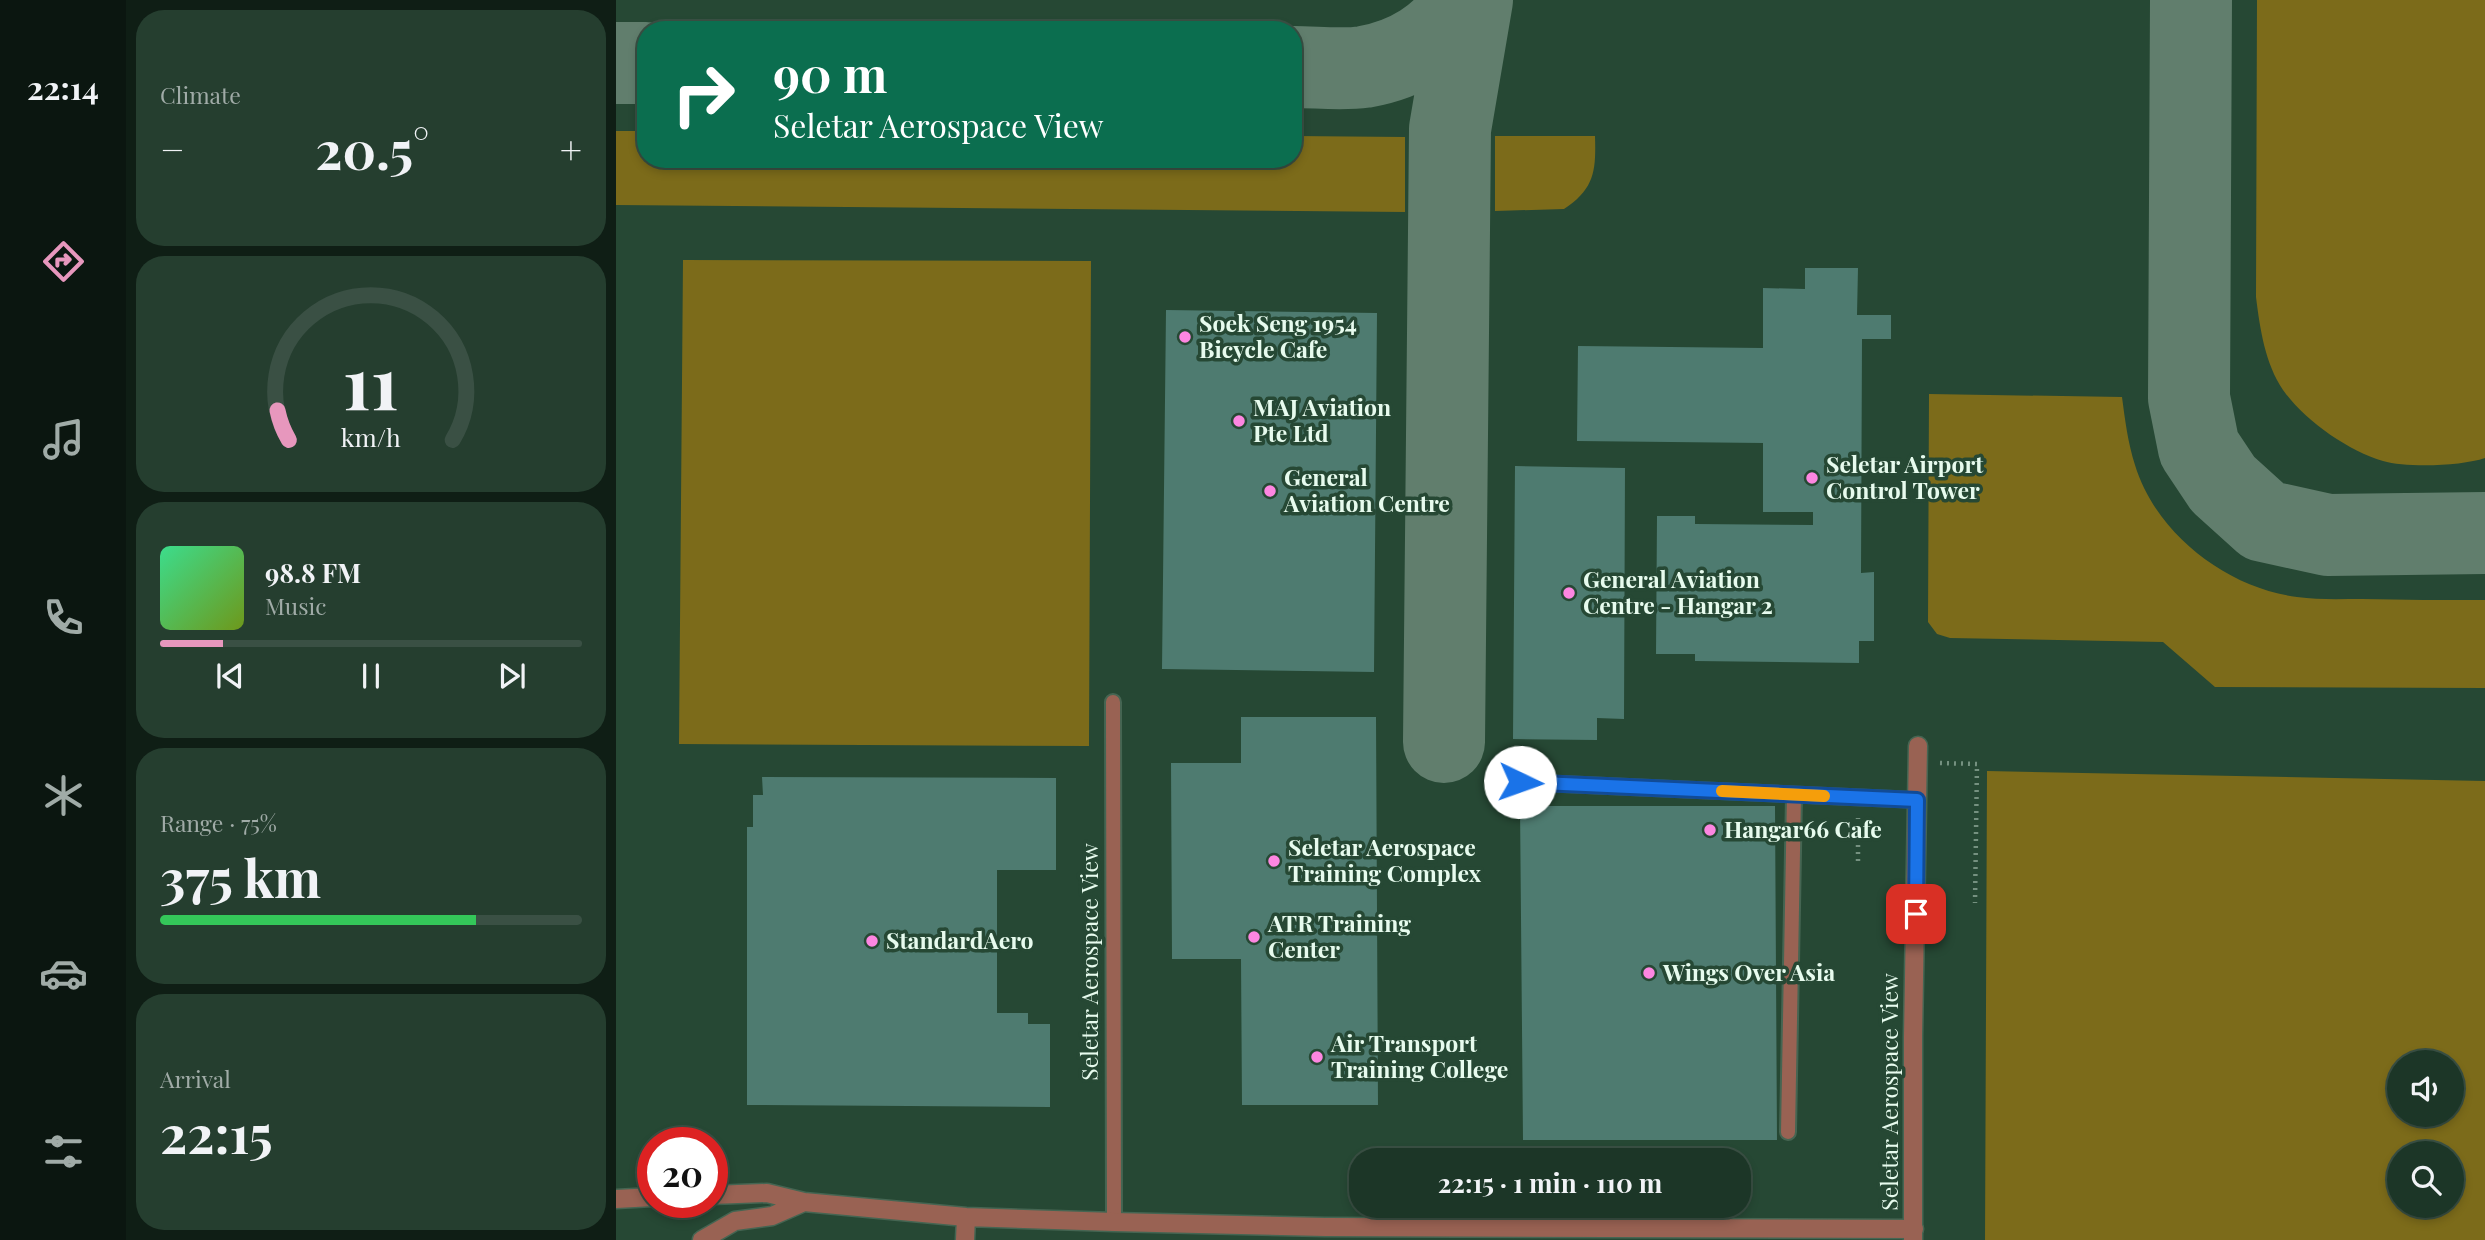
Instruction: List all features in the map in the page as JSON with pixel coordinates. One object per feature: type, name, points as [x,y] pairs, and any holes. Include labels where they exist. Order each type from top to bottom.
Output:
[{"type":"street","name":"Seletar Aerospace View","points":[[728,1194],[767,1193],[804,1202],[965,1217],[1114,1222],[1913,1234],[1918,755]]},
{"type":"street","points":[[616,1199],[637,1198]]},
{"type":"street","name":"Seletar Aerospace View","points":[[702,1240],[735,1221],[772,1216],[804,1202]]},
{"type":"street","points":[[965,1217],[965,1240]]},
{"type":"lane","name":"Seletar Aerospace View","points":[[1113,702],[1114,1222]]},
{"type":"lane","points":[[1520,782],[1917,800]]},
{"type":"lane","points":[[1788,1132],[1794,795]]},
{"type":"path","points":[[1918,755],[1977,764],[1975,903]]},
{"type":"path","points":[[1858,861],[1859,797]]},
{"type":"shaded area","points":[[2257,0],[2485,0],[2485,458],[2463,463],[2420,465],[2383,461],[2356,450],[2328,433],[2292,401],[2277,380],[2264,345],[2256,297]]},
{"type":"shaded area","points":[[616,131],[637,131],[637,168],[1302,168],[1302,136],[1405,137],[1405,212],[616,205]]},
{"type":"shaded area","points":[[1495,136],[1595,136],[1592,178],[1582,194],[1564,209],[1495,211]]},
{"type":"shaded area","points":[[683,260],[1091,261],[1089,746],[679,744]]},
{"type":"shaded area","points":[[1929,394],[2122,397],[2130,448],[2145,490],[2177,535],[2198,554],[2245,582],[2271,592],[2297,597],[2485,600],[2485,688],[2215,687],[2163,642],[1950,638],[1937,634],[1928,622]]},
{"type":"shaded area","points":[[1987,771],[2485,781],[2485,1240],[1985,1240]]},
{"type":"building","name":"Seletar Airport Control Tower","points":[[1805,268],[1858,268],[1857,315],[1891,315],[1891,339],[1862,339],[1861,573],[1874,572],[1874,641],[1859,641],[1859,663],[1695,661],[1695,654],[1656,654],[1657,516],[1695,516],[1695,524],[1813,525],[1813,512],[1763,512],[1763,443],[1577,441],[1578,346],[1763,348],[1763,288],[1805,289]]},
{"type":"building","name":"General Aviation Centre","points":[[1166,310],[1377,313],[1374,672],[1162,669]]},
{"type":"building","name":"General Aviation Centre - Hangar 2","points":[[1515,466],[1625,468],[1624,719],[1597,718],[1597,740],[1513,739]]},
{"type":"building","name":"Seletar Aerospace Training Complex","points":[[1241,717],[1376,717],[1378,1105],[1242,1105],[1241,959],[1172,959],[1171,763],[1241,763]]},
{"type":"building","name":"StandardAero","points":[[762,777],[1056,778],[1056,870],[997,870],[997,1013],[1028,1013],[1028,1024],[1050,1024],[1050,1107],[747,1105],[747,827],[753,827],[753,795],[763,795]]},
{"type":"building","name":"Wings Over Asia","points":[[1520,806],[1775,806],[1777,1140],[1523,1140]]},
{"type":"taxiway","points":[[1302,67],[1364,67],[1409,53],[1446,26],[1464,0]]},
{"type":"taxiway","points":[[1444,742],[1450,129],[1472,0]]},
{"type":"taxiway","points":[[2191,0],[2189,398],[2199,448],[2223,484],[2264,521],[2328,535],[2485,533]]},
{"type":"taxiway","points":[[616,63],[637,63]]},
{"type":"slow traffic","points":[[1722,791],[1824,796]]},
{"type":"place","name":"Soek Seng 1954 Bicycle Cafe","points":[[1185,337]]},
{"type":"place","name":"MAJ Aviation Pte Ltd","points":[[1239,421]]},
{"type":"place","name":"Seletar Airport Control Tower","points":[[1812,478]]},
{"type":"place","name":"General Aviation Centre","points":[[1270,491]]},
{"type":"place","name":"General Aviation Centre - Hangar 2","points":[[1569,593]]},
{"type":"place","name":"Hangar66 Cafe","points":[[1710,830]]},
{"type":"place","name":"Seletar Aerospace Training Complex","points":[[1274,861]]},
{"type":"place","name":"ATR Training Center","points":[[1254,937]]},
{"type":"place","name":"StandardAero","points":[[872,941]]},
{"type":"place","name":"Wings Over Asia","points":[[1649,973]]},
{"type":"place","name":"Air Transport Training College","points":[[1317,1057]]},
{"type":"route","points":[[1520,782],[1917,800],[1916,914]]}]
